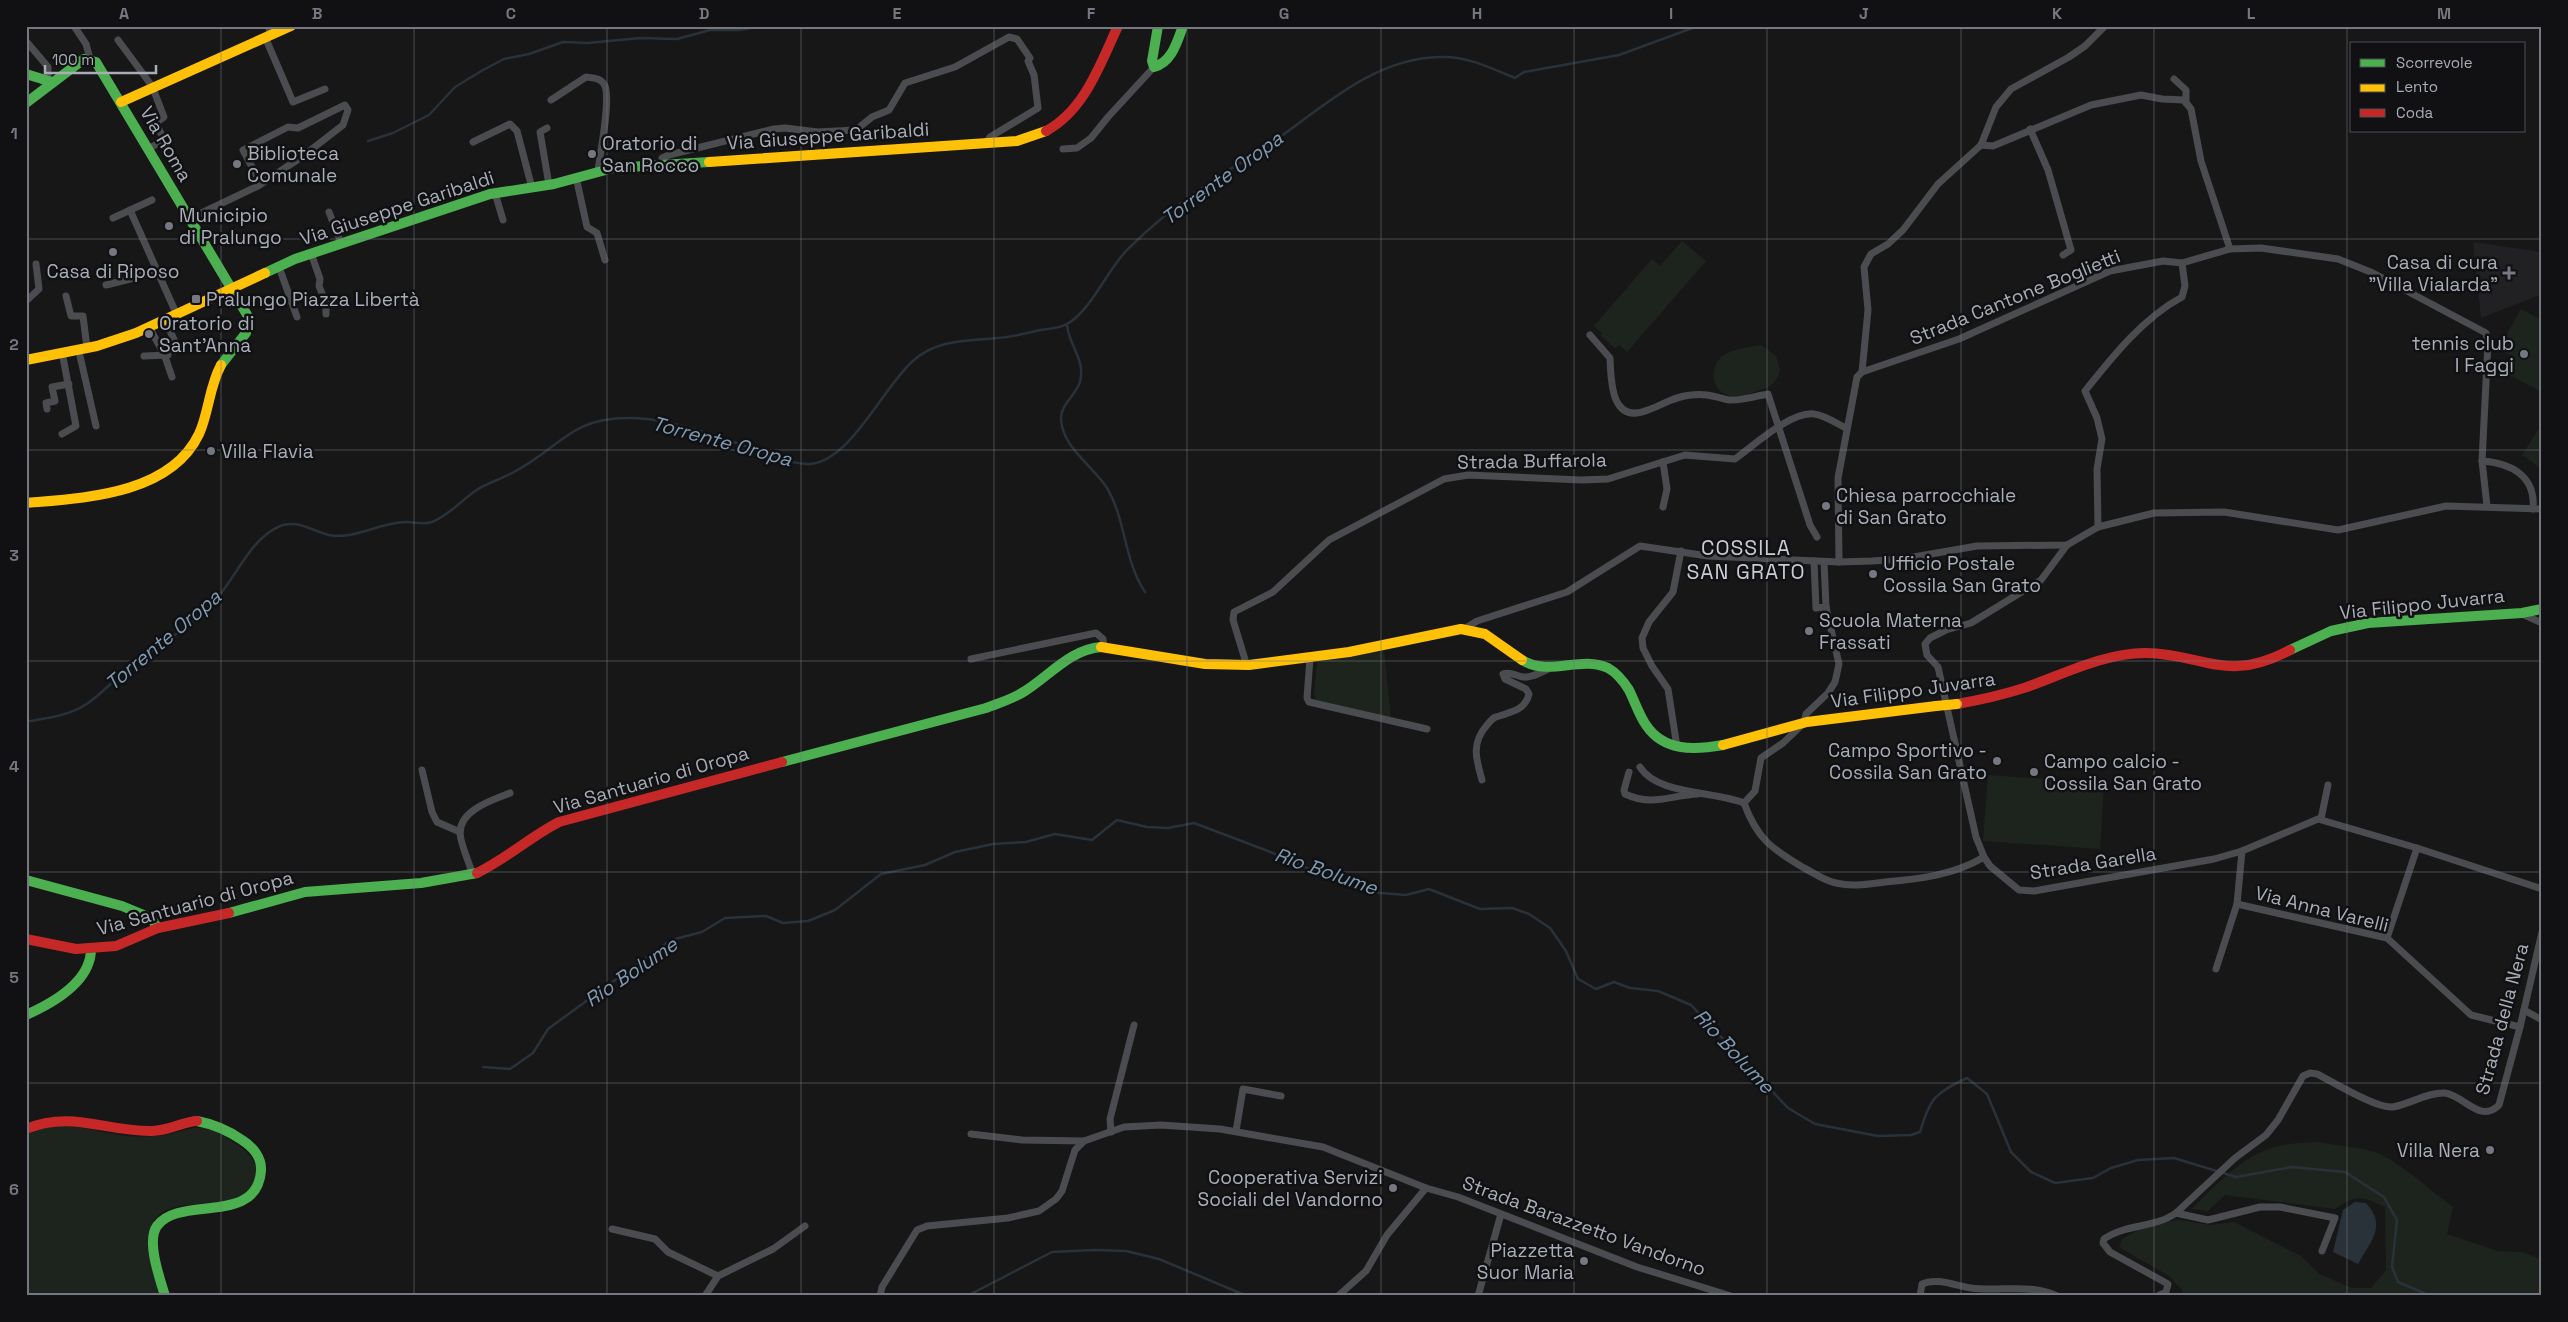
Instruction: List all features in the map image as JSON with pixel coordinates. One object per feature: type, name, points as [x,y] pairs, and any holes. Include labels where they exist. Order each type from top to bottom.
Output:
[{"type":"street","points":[[26,103],[50,82],[84,58],[90,59],[86,44],[74,26]]},
{"type":"street","points":[[121,102],[268,32],[291,26]]},
{"type":"street","name":"Via Giuseppe Garibaldi","points":[[26,360],[62,352],[81,351],[149,327],[310,253],[495,193],[549,186],[598,171],[662,164],[1017,141],[1040,135],[1068,115],[1080,101],[1118,26]]},
{"type":"street","points":[[1154,67],[1152,61],[1158,26]]},
{"type":"street","points":[[1063,149],[1077,148],[1092,138],[1108,117],[1154,67],[1161,66],[1167,61],[1183,26]]},
{"type":"street","points":[[1839,562],[1838,478],[1857,377],[1862,372],[1868,310],[1864,267],[1871,254],[1888,244],[1903,230],[1938,184],[1981,145],[1996,107],[2011,89],[2069,57],[2085,46],[2105,26]]},
{"type":"street","points":[[268,32],[293,102],[325,89]]},
{"type":"street","points":[[662,164],[662,158],[669,155],[774,129],[818,132],[856,130],[872,117],[889,110],[905,83],[955,67],[1009,37],[1017,39],[1030,58],[1028,61],[1034,75],[1038,108],[990,137],[986,143]]},
{"type":"street","points":[[118,40],[152,86],[164,117],[156,123],[164,140],[148,149]]},
{"type":"street","points":[[26,41],[48,67],[50,82]]},
{"type":"street","name":"Via Roma","points":[[26,503],[122,492],[142,485],[162,473],[187,451],[200,432],[207,399],[218,369],[250,326],[249,318],[101,68],[90,59]]},
{"type":"street","points":[[26,74],[50,82]]},
{"type":"street","points":[[551,100],[586,77],[600,79],[604,83],[608,101],[598,171]]},
{"type":"street","points":[[2174,79],[2186,90],[2186,102]]},
{"type":"street","points":[[1981,145],[1993,146],[2091,105],[2141,95],[2162,99],[2184,100],[2191,108],[2201,161],[2230,249]]},
{"type":"street","points":[[189,219],[261,184],[303,156],[343,125],[348,110],[346,106],[298,128],[288,126],[243,150],[261,184]]},
{"type":"street","points":[[473,142],[510,124],[517,131],[532,188]]},
{"type":"street","points":[[548,128],[540,132],[549,186]]},
{"type":"street","points":[[2030,129],[2048,170],[2058,200],[2058,208],[2070,242],[2071,250],[2063,255]]},
{"type":"street","points":[[576,177],[587,227],[597,233],[605,260]]},
{"type":"street","points":[[495,193],[503,220]]},
{"type":"street","points":[[113,218],[152,200]]},
{"type":"street","points":[[130,210],[176,314]]},
{"type":"street","points":[[330,212],[341,243]]},
{"type":"street","name":"Strada Cantone Boglietti","points":[[1862,372],[1959,339],[2110,271],[2163,261],[2182,262],[2230,249],[2261,248],[2338,259],[2373,272],[2486,333],[2488,343],[2482,461]]},
{"type":"street","points":[[310,253],[320,279],[319,286],[326,303],[326,314]]},
{"type":"street","points":[[2098,527],[2097,470],[2102,439],[2097,418],[2086,391],[2148,319],[2161,308],[2182,297],[2185,286],[2182,262]]},
{"type":"street","points":[[26,301],[39,289],[36,264]]},
{"type":"street","points":[[279,267],[290,292],[297,316]]},
{"type":"street","points":[[106,285],[134,278],[156,269]]},
{"type":"street","points":[[66,296],[71,316],[83,316],[81,351],[96,426]]},
{"type":"street","points":[[144,356],[169,354],[178,349],[165,319]]},
{"type":"street","points":[[149,327],[169,354],[172,377]]},
{"type":"street","points":[[1590,335],[1610,358],[1611,389],[1617,403],[1626,411],[1634,414],[1648,410],[1669,399],[1693,394],[1718,395],[1730,400],[1768,394],[1810,525],[1817,537]]},
{"type":"street","points":[[62,352],[76,426],[62,434]]},
{"type":"street","points":[[47,409],[46,404],[55,401],[52,388],[69,384]]},
{"type":"street","name":"Strada Buffarola","points":[[1247,666],[1233,620],[1234,612],[1273,592],[1329,540],[1413,494],[1444,480],[1468,475],[1581,480],[1608,479],[1685,455],[1735,459],[1778,427],[1806,414],[1816,414],[1846,428]]},
{"type":"street","points":[[2487,506],[2482,461],[2506,466],[2524,478],[2534,496],[2533,509]]},
{"type":"street","points":[[1663,462],[1667,489],[1663,507]]},
{"type":"street","name":"Via Santuario di Oropa","points":[[26,939],[76,949],[116,946],[158,928],[260,906],[305,892],[421,883],[473,874],[494,866],[537,833],[559,822],[986,708],[1011,699],[1073,656],[1089,648],[1104,647],[1218,665],[1247,666],[1380,647],[1466,628],[1477,621],[1567,592],[1640,546],[1708,556],[1839,562],[1902,559],[1978,546],[2067,545],[2098,527],[2154,513],[2208,511],[2338,530],[2428,508],[2487,506],[2542,509]]},
{"type":"street","name":"Strada Garella","points":[[2067,545],[2041,580],[1971,623],[1946,630],[1930,638],[1925,644],[1927,655],[1938,667],[1976,837],[1984,857],[1995,870],[2019,890],[2034,891],[2178,867],[2242,851],[2310,821],[2321,819]]},
{"type":"street","points":[[1677,747],[1668,690],[1652,666],[1643,648],[1642,638],[1649,622],[1673,592],[1681,551]]},
{"type":"street","points":[[1814,561],[1816,608],[1826,607]]},
{"type":"street","points":[[1744,803],[1756,791],[1760,758],[1783,743],[1804,723],[1806,714],[1828,693],[1838,673],[1837,648],[1826,607],[1824,562]]},
{"type":"street","name":"Via Filippo Juvarra","points":[[1482,780],[1476,758],[1479,734],[1495,717],[1516,711],[1527,701],[1529,694],[1526,689],[1505,679],[1503,674],[1509,672],[1523,677],[1549,669],[1591,664],[1610,669],[1620,677],[1646,729],[1660,739],[1677,747],[1700,749],[1804,723],[1854,714],[1984,701],[2097,662],[2133,654],[2162,654],[2213,665],[2240,667],[2279,657],[2331,631],[2370,623],[2542,609]]},
{"type":"street","name":"Via Filippo Juvarra","points":[[2520,612],[2542,623]]},
{"type":"street","name":"Via Filippo Juvarra","points":[[1466,628],[1491,637],[1511,654],[1533,666],[1549,669]]},
{"type":"street","name":"Via Santuario di Oropa","points":[[971,659],[1096,633],[1103,639],[1104,647]]},
{"type":"street","points":[[1310,658],[1307,698],[1309,702],[1427,729]]},
{"type":"street","points":[[1640,767],[1644,774],[1672,787],[1744,803]]},
{"type":"street","points":[[422,770],[432,812],[437,822],[460,832]]},
{"type":"street","points":[[1629,772],[1624,790],[1630,797],[1658,802],[1690,795],[1708,794]]},
{"type":"street","points":[[2328,785],[2321,819],[2542,889]]},
{"type":"street","points":[[473,874],[460,832],[470,814],[485,803],[510,793]]},
{"type":"street","points":[[1744,803],[1759,834],[1775,851],[1833,882],[1854,886],[1910,881],[1969,866],[1984,857]]},
{"type":"street","points":[[2387,938],[2417,848]]},
{"type":"street","points":[[2216,969],[2237,904],[2242,851]]},
{"type":"street","points":[[26,880],[122,906],[152,918],[158,928]]},
{"type":"street","name":"Via Anna Varelli","points":[[2237,904],[2387,938],[2471,1015],[2520,1027]]},
{"type":"street","name":"Strada della Nera","points":[[2158,1296],[2166,1292],[2168,1284],[2110,1252],[2103,1243],[2104,1239],[2114,1233],[2166,1220],[2176,1212],[2235,1158],[2266,1135],[2278,1120],[2304,1076],[2310,1073],[2386,1106],[2392,1107],[2436,1094],[2447,1093],[2480,1111],[2492,1112],[2499,1105],[2520,1027],[2542,932]]},
{"type":"street","points":[[26,1016],[43,1007],[83,975],[88,968],[90,948]]},
{"type":"street","points":[[2524,1010],[2542,1020]]},
{"type":"street","points":[[1111,1132],[1110,1119],[1134,1025]]},
{"type":"street","points":[[1236,1130],[1242,1090],[1281,1096]]},
{"type":"street","points":[[26,1129],[60,1120],[75,1120],[124,1130],[154,1130],[174,1128],[194,1120],[212,1124],[222,1129],[255,1151],[260,1161],[261,1174],[258,1186],[246,1200],[234,1205],[192,1210],[177,1214],[158,1226],[154,1233],[155,1253],[165,1296]]},
{"type":"street","name":"Strada Barazzetto Vandorno","points":[[1084,1142],[1124,1127],[1161,1124],[1236,1130],[1323,1147],[1426,1188],[1502,1214],[1637,1267],[1727,1295]]},
{"type":"street","points":[[971,1134],[1022,1140],[1084,1142]]},
{"type":"street","points":[[880,1296],[882,1287],[917,1230],[927,1226],[1008,1218],[1039,1211],[1056,1199],[1062,1191],[1071,1158],[1084,1142]]},
{"type":"street","points":[[1338,1296],[1366,1271],[1387,1235],[1426,1188]]},
{"type":"street","points":[[2176,1212],[2208,1220],[2260,1207],[2280,1207],[2335,1218],[2322,1251]]},
{"type":"street","points":[[1478,1296],[1502,1214]]},
{"type":"street","points":[[705,1296],[718,1276],[773,1249],[805,1226]]},
{"type":"street","points":[[612,1229],[656,1239],[668,1252],[718,1276]]},
{"type":"street","points":[[1920,1296],[1922,1284],[1930,1281],[1973,1288],[2022,1288],[2057,1296]]},
{"type":"street","points":[[2022,1288],[2032,1296]]},
{"type":"shaded area","points":[[1682,241],[1706,261],[1627,352],[1619,345],[1615,348],[1600,335],[1602,333],[1594,326],[1652,259],[1660,266]]},
{"type":"shaded area","name":"Casa di cura \"Villa Vialarda\"","points":[[2473,242],[2542,252],[2542,294],[2481,318]]},
{"type":"shaded area","name":"tennis club I Faggi","points":[[2521,309],[2542,320],[2542,392],[2509,375],[2515,357],[2498,350]]},
{"type":"shaded area","points":[[1761,345],[1776,356],[1780,370],[1775,382],[1766,388],[1741,396],[1724,394],[1715,384],[1715,365],[1724,355],[1732,351]]},
{"type":"shaded area","points":[[2542,424],[2542,469],[2522,455]]},
{"type":"shaded area","points":[[1384,651],[1391,718],[1316,700],[1314,694],[1317,662]]},
{"type":"shaded area","points":[[1988,775],[2104,783],[2100,849],[1983,841]]},
{"type":"shaded area","points":[[61,1126],[139,1137],[163,1135],[195,1128],[211,1129],[246,1151],[255,1164],[257,1172],[250,1187],[233,1200],[223,1203],[175,1207],[165,1211],[156,1218],[152,1225],[149,1245],[159,1296],[26,1296],[26,1135],[44,1128]]},
{"type":"shaded area","points":[[2319,1142],[2358,1148],[2390,1159],[2453,1207],[2447,1234],[2498,1251],[2523,1252],[2542,1260],[2542,1296],[2180,1296],[2183,1291],[2169,1276],[2119,1247],[2122,1239],[2148,1224],[2179,1220],[2210,1225],[2234,1222],[2301,1256],[2319,1274],[2352,1288],[2371,1288],[2386,1270],[2385,1207],[2377,1203],[2359,1198],[2348,1201],[2335,1209],[2225,1195],[2208,1211],[2191,1209],[2235,1168],[2255,1155],[2279,1146]]},
{"type":"shaded area","points":[[2355,1202],[2366,1203],[2372,1211],[2376,1226],[2372,1241],[2358,1264],[2333,1252],[2343,1210]]},
{"type":"waterway","points":[[368,141],[393,133],[429,115],[455,87],[504,59],[529,54],[563,42],[588,43],[640,38],[677,39],[710,30],[739,30],[761,26]]},
{"type":"waterway","name":"Torrente Oropa","points":[[26,722],[71,712],[96,697],[125,671],[175,635],[211,605],[253,548],[260,540],[278,527],[291,524],[339,536],[396,523],[432,522],[449,512],[479,488],[530,463],[579,428],[610,419],[631,418],[662,421],[713,435],[778,458],[798,463],[810,464],[825,460],[839,450],[853,436],[891,386],[914,360],[923,353],[954,342],[1009,337],[1067,324],[1076,318],[1092,300],[1121,257],[1164,216],[1210,182],[1263,149],[1324,104],[1367,77],[1390,67],[1415,60],[1450,57],[1460,58],[1488,67],[1515,78],[1524,72],[1619,55],[1698,26]]},
{"type":"waterway","points":[[1067,324],[1070,339],[1081,366],[1081,374],[1078,387],[1061,414],[1063,429],[1072,447],[1107,488],[1118,513],[1133,567],[1145,592]]},
{"type":"waterway","name":"Rio Bolume","points":[[483,1067],[510,1069],[533,1053],[548,1029],[671,940],[702,932],[725,918],[766,916],[783,923],[808,921],[835,910],[881,874],[925,865],[955,852],[993,844],[1026,842],[1055,834],[1092,840],[1117,820],[1147,827],[1168,828],[1194,823],[1268,851],[1325,876],[1361,888],[1380,893],[1406,895],[1429,889],[1480,909],[1512,908],[1529,914],[1550,928],[1566,951],[1578,979],[1596,989],[1614,982],[1630,988],[1658,991],[1691,1005],[1788,1108],[1815,1124],[1878,1136],[1911,1135],[1920,1132],[1927,1111],[1935,1098],[1948,1088],[1967,1078],[1987,1094],[2011,1152],[2031,1172],[2055,1183],[2093,1178],[2111,1168],[2138,1160],[2174,1158],[2236,1177],[2292,1167],[2345,1172],[2384,1197],[2397,1220],[2392,1267],[2398,1282],[2431,1296]]},
{"type":"waterway","points":[[967,1296],[1052,1252],[1094,1250],[1126,1251],[1159,1259],[1247,1296]]},
{"type":"traffic: fast","points":[[1158,26],[1152,61],[1154,67],[1170,56],[1183,26]]},
{"type":"traffic: fast","points":[[26,103],[84,59],[96,62],[249,318],[246,333],[221,365]]},
{"type":"traffic: fast","points":[[26,74],[52,82]]},
{"type":"traffic: fast","points":[[265,273],[295,259],[490,194],[554,184],[613,168],[709,162]]},
{"type":"traffic: fast","points":[[2290,650],[2331,631],[2368,623],[2522,613],[2542,609]]},
{"type":"traffic: fast","points":[[782,762],[1006,701],[1034,685],[1070,658],[1090,649],[1101,647]]},
{"type":"traffic: fast","points":[[1522,660],[1543,667],[1587,664],[1608,668],[1625,684],[1639,713],[1653,734],[1671,745],[1681,747],[1702,748],[1723,745]]},
{"type":"traffic: fast","points":[[229,913],[305,892],[421,883],[477,873]]},
{"type":"traffic: fast","points":[[26,880],[122,906],[151,918],[158,928]]},
{"type":"traffic: fast","points":[[26,1015],[58,998],[78,981],[85,972],[91,949]]},
{"type":"traffic: fast","points":[[165,1296],[153,1250],[154,1233],[157,1226],[168,1217],[182,1212],[216,1208],[246,1198],[256,1188],[261,1171],[258,1157],[246,1143],[221,1128],[197,1121]]},
{"type":"traffic: slow","points":[[121,102],[291,26]]},
{"type":"traffic: slow","points":[[709,162],[1017,141],[1046,131]]},
{"type":"traffic: slow","points":[[26,360],[97,346],[136,333],[265,273]]},
{"type":"traffic: slow","points":[[26,503],[98,495],[147,481],[168,470],[186,454],[199,434],[214,382],[221,365]]},
{"type":"traffic: slow","points":[[1101,647],[1205,664],[1249,665],[1349,652],[1461,629],[1485,634],[1522,660]]},
{"type":"traffic: slow","points":[[1936,706],[1957,704]]},
{"type":"traffic: slow","points":[[1723,745],[1807,722],[1936,706]]},
{"type":"traffic: jam","points":[[1046,131],[1060,122],[1081,99],[1098,70],[1118,26]]},
{"type":"traffic: jam","points":[[1957,704],[2016,691],[2083,666],[2130,654],[2166,655],[2216,665],[2232,666],[2249,665],[2268,660],[2290,650]]},
{"type":"traffic: jam","points":[[477,873],[559,822],[782,762]]},
{"type":"traffic: jam","points":[[26,939],[76,949],[116,946],[158,928],[229,913]]},
{"type":"traffic: jam","points":[[26,1129],[59,1121],[152,1131],[197,1121]]},
{"type":"place","name":"Oratorio di San Rocco","points":[[592,154]]},
{"type":"place","name":"Biblioteca Comunale","points":[[237,164]]},
{"type":"place","name":"Municipio di Pralungo","points":[[169,226]]},
{"type":"place","name":"Casa di Riposo","points":[[113,252]]},
{"type":"place","name":"Casa di cura \"Villa Vialarda\"","points":[[2509,273]]},
{"type":"place","name":"Pralungo Piazza Libertà","points":[[196,299]]},
{"type":"place","name":"Oratorio di Sant'Anna","points":[[149,334]]},
{"type":"place","name":"tennis club I Faggi","points":[[2524,354]]},
{"type":"place","name":"Villa Flavia","points":[[211,451]]},
{"type":"place","name":"Chiesa parrocchiale di San Grato","points":[[1826,506]]},
{"type":"place","name":"Ufficio Postale Cossila San Grato","points":[[1873,574]]},
{"type":"place","name":"Scuola Materna Frassati","points":[[1809,631]]},
{"type":"place","name":"Campo Sportivo - Cossila San Grato","points":[[1997,761]]},
{"type":"place","name":"Campo calcio - Cossila San Grato","points":[[2034,772]]},
{"type":"place","name":"Villa Nera","points":[[2490,1150]]},
{"type":"place","name":"Cooperativa Servizi Sociali del Vandorno","points":[[1393,1188]]},
{"type":"place","name":"Piazzetta Suor Maria","points":[[1584,1261]]},
{"type":"district","name":"COSSILA SAN GRATO","points":[[1746,559]]}]
